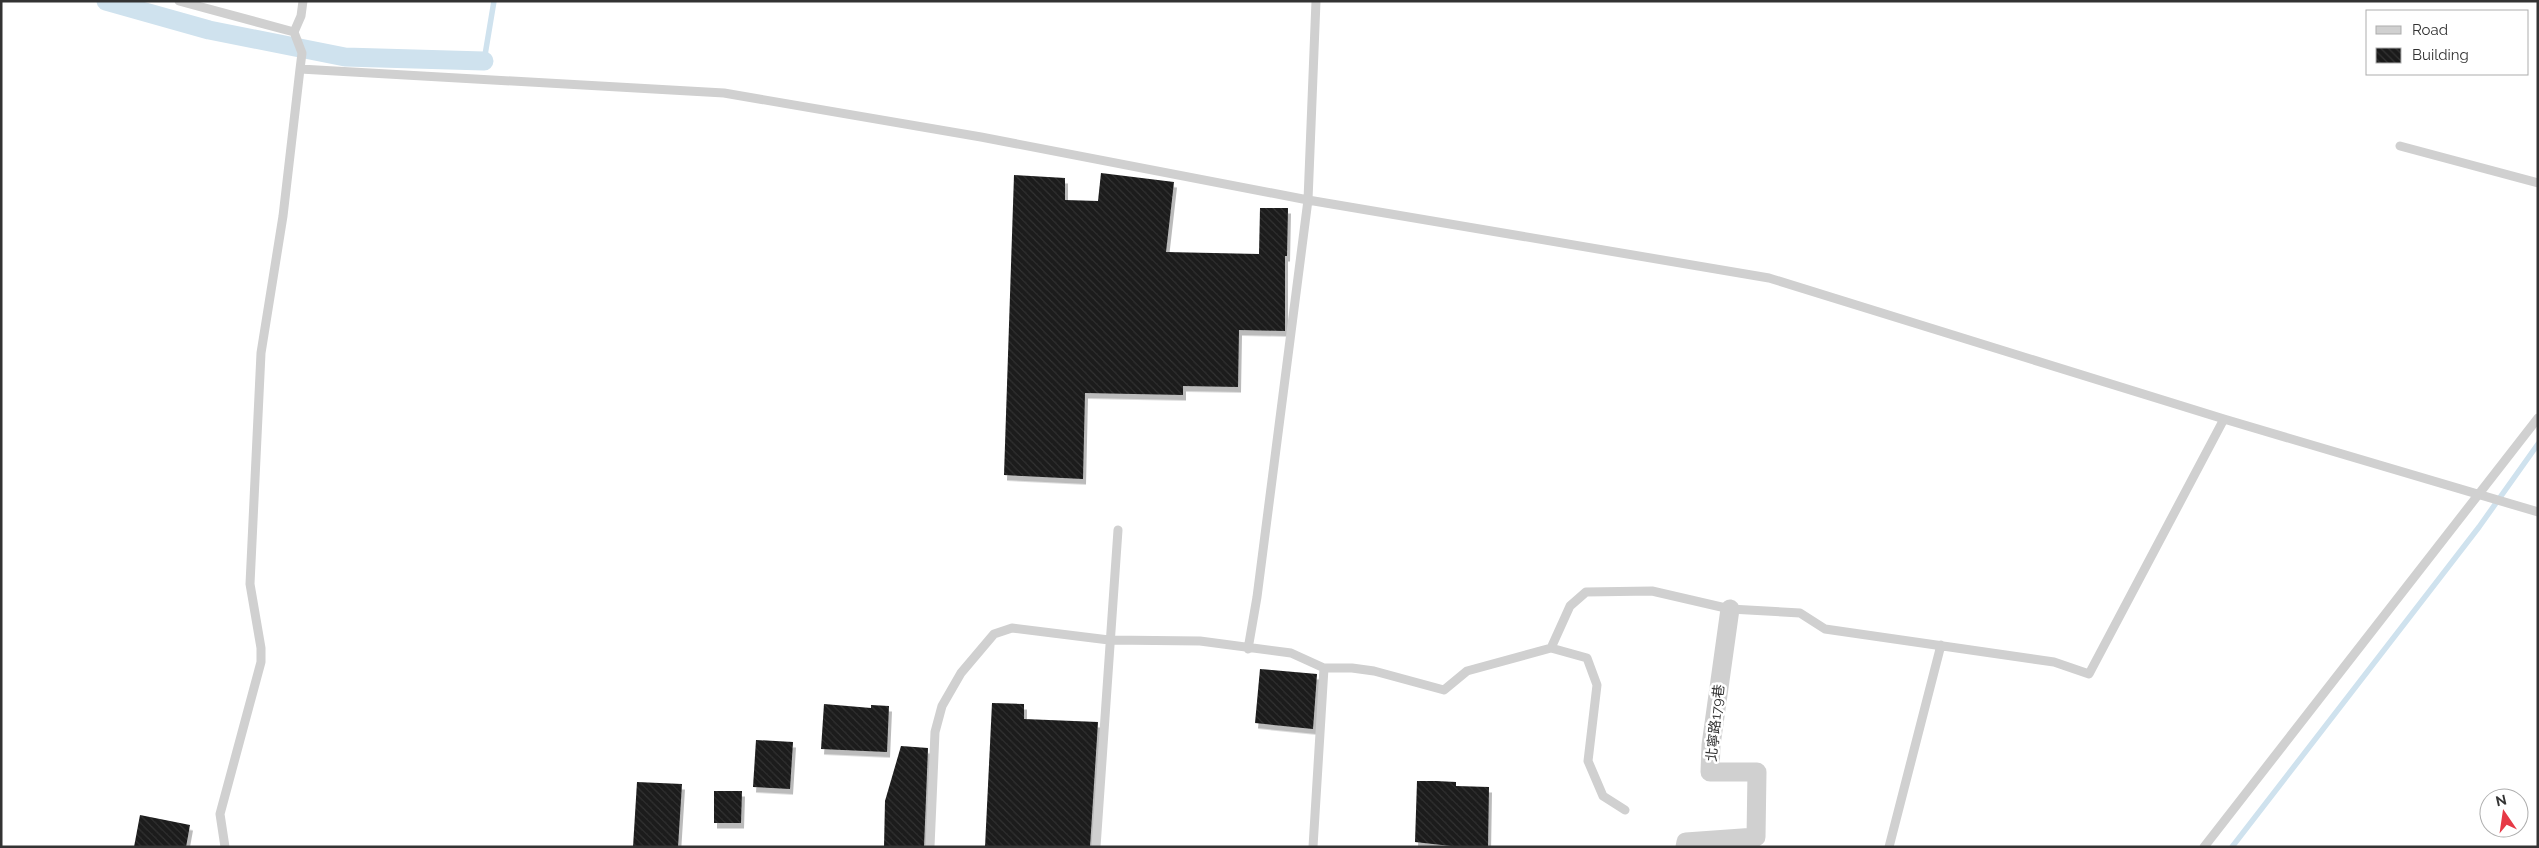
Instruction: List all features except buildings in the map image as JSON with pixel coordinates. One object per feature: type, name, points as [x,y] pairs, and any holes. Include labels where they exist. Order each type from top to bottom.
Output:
[{"type":"street","name":"北寧路179巷","points":[[1685,847],[1686,842],[1756,837],[1757,772],[1710,772],[1711,745],[1730,609]]},
{"type":"lane","points":[[180,1],[295,36]]},
{"type":"lane","points":[[226,847],[220,814],[261,662],[261,648],[250,584],[261,353],[283,216],[302,53],[295,36],[303,1]]},
{"type":"lane","points":[[1248,649],[1257,597],[1308,200],[1316,1]]},
{"type":"lane","points":[[300,69],[724,93],[980,137],[1308,200],[1770,278],[2224,419],[2538,512]]},
{"type":"lane","points":[[2400,146],[2538,183]]},
{"type":"lane","points":[[2204,847],[2538,418]]},
{"type":"lane","points":[[1551,648],[1570,606],[1586,592],[1652,591],[1730,609],[1800,613],[1825,629],[1941,644],[2054,662],[2089,674],[2224,419]]},
{"type":"lane","points":[[1096,847],[1118,530]]},
{"type":"lane","points":[[930,847],[935,732],[942,706],[961,673],[994,634],[1012,628],[1109,640],[1200,641],[1248,649],[1291,653],[1324,668],[1352,668],[1374,671],[1444,690],[1467,671],[1494,662],[1551,648],[1587,658],[1597,685],[1588,761],[1603,796],[1626,810]]},
{"type":"lane","points":[[1889,847],[1941,644]]},
{"type":"lane","points":[[1313,847],[1324,668]]},
{"type":"waterway","points":[[106,1],[209,30],[345,57],[484,61]]},
{"type":"waterway","points":[[484,61],[494,1]]},
{"type":"waterway","points":[[2232,847],[2479,527],[2538,444]]}]
